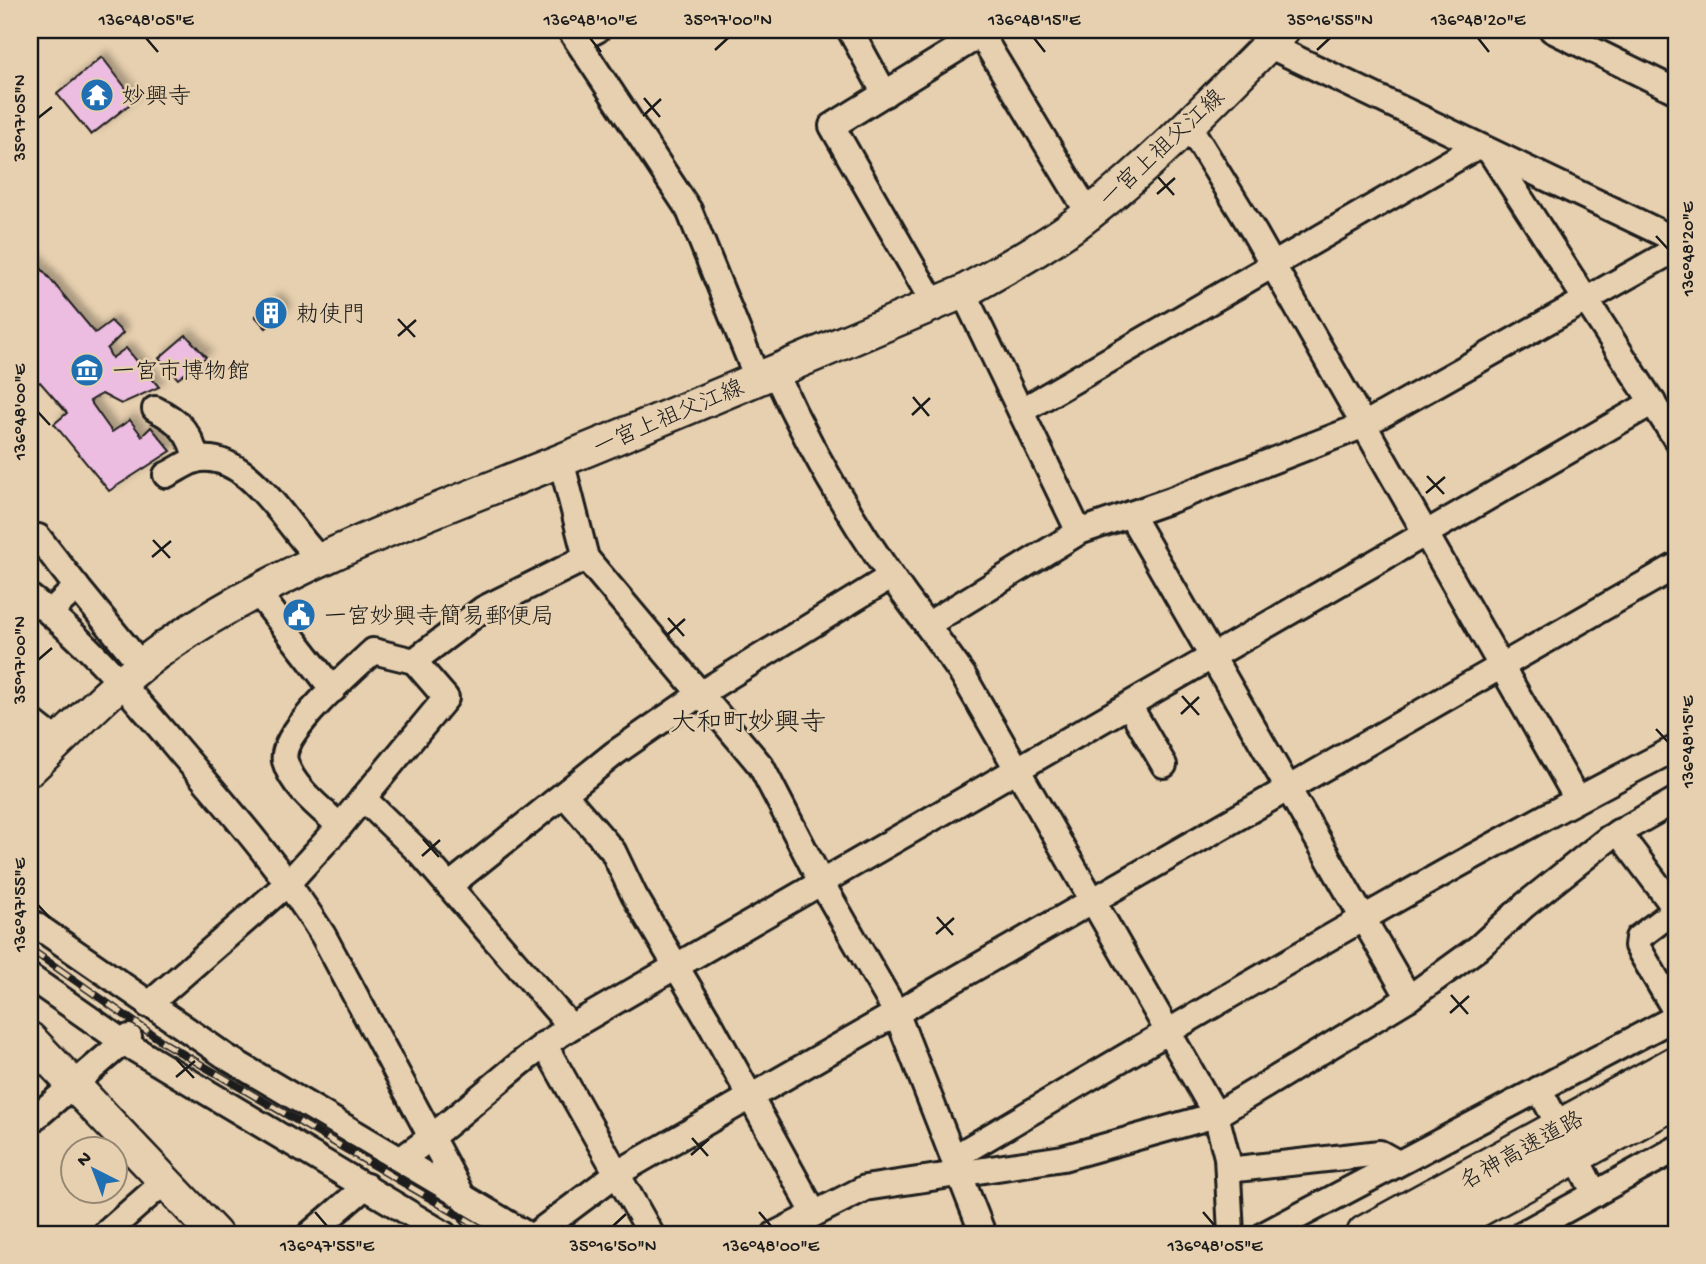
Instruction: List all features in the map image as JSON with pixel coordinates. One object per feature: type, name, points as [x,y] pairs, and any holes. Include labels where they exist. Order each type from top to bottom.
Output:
[{"type":"highway","name":"名神高速道路","points":[[1366,1234],[1676,1065]]},
{"type":"highway","name":"名神高速道路","points":[[1430,1234],[1676,1099]]},
{"type":"main road","name":"一宮上祖父江線","points":[[30,769],[132,673],[168,645],[258,593],[323,561],[963,292],[1030,254],[1089,214],[1189,126],[1276,37]]},
{"type":"main road","points":[[30,1040],[215,1234]]},
{"type":"street","points":[[850,30],[885,94]]},
{"type":"street","points":[[1552,30],[1676,91]]},
{"type":"street","points":[[934,304],[832,126],[982,31],[1089,214]]},
{"type":"street","points":[[581,33],[690,210],[766,375],[823,473],[890,577],[963,675],[1216,1115],[1228,1170],[1231,1234]]},
{"type":"street","points":[[1276,37],[1484,149],[1676,240]]},
{"type":"street","points":[[1189,126],[1273,267],[1577,799]]},
{"type":"street","points":[[1021,411],[1484,149]]},
{"type":"street","points":[[1484,149],[1675,433]]},
{"type":"street","points":[[928,625],[1079,531],[1362,426],[1676,249]]},
{"type":"street","points":[[963,292],[1079,531]]},
{"type":"street","points":[[401,1159],[432,1138],[544,1044],[570,1027],[1653,402]]},
{"type":"street","points":[[155,409],[175,419],[188,436],[195,460]]},
{"type":"street","points":[[166,475],[195,460],[215,460],[259,486],[295,527],[310,551],[323,561]]},
{"type":"street","points":[[561,460],[586,558],[761,766],[821,881],[897,1012],[983,1234]]},
{"type":"street","points":[[1130,514],[1409,998]]},
{"type":"street","points":[[38,537],[77,587],[132,673],[289,882],[323,935],[483,1234]]},
{"type":"street","points":[[414,661],[483,610],[586,558]]},
{"type":"street","points":[[536,1234],[616,1174],[751,1099],[897,1012],[1676,566]]},
{"type":"street","points":[[449,886],[615,753],[700,694],[890,577]]},
{"type":"street","points":[[50,612],[77,587]]},
{"type":"street","points":[[258,593],[333,690]]},
{"type":"street","points":[[30,597],[50,612],[100,664],[132,673]]},
{"type":"street","points":[[148,1005],[289,882],[340,826],[446,698],[414,661],[373,651],[297,728],[285,748],[285,762],[296,782],[340,826]]},
{"type":"street","points":[[1129,705],[1164,765]]},
{"type":"street","points":[[30,720],[58,742]]},
{"type":"street","points":[[955,1166],[1170,1031],[1577,799],[1676,748]]},
{"type":"street","points":[[564,794],[613,851],[634,895],[814,1213]]},
{"type":"street","points":[[362,799],[421,854],[570,1027]]},
{"type":"street","points":[[775,1234],[865,1188],[955,1166],[1063,1158],[1216,1115],[1409,998],[1478,948],[1525,905],[1618,832],[1676,800]]},
{"type":"street","points":[[1265,1234],[1676,1015],[1637,946],[1638,938],[1670,914],[1672,904],[1618,832]]},
{"type":"street","points":[[30,921],[148,1005],[240,1065],[461,1193],[526,1234]]},
{"type":"street","points":[[30,977],[444,1234]]},
{"type":"street","points":[[30,1122],[126,1039]]},
{"type":"street","points":[[544,1044],[651,1234]]},
{"type":"street","points":[[1539,1089],[1550,1111]]},
{"type":"street","points":[[1522,1234],[1676,1149]]},
{"type":"street","points":[[1228,1170],[1380,1153],[1398,1163]]},
{"type":"street","points":[[1582,1169],[1595,1194]]},
{"type":"street","points":[[105,1234],[164,1181]]},
{"type":"street","points":[[310,1234],[366,1186]]},
{"type":"building","points":[[102,57],[135,100],[91,135],[57,94]]},
{"type":"building","name":"一宮市博物館","points":[[30,255],[95,333],[111,321],[123,333],[107,349],[112,358],[126,348],[159,387],[121,404],[102,394],[90,401],[112,432],[130,420],[142,436],[151,427],[171,451],[109,491],[54,424],[67,413],[40,382],[30,388]]},
{"type":"building","name":"勅使門","points":[[275,299],[286,311],[266,328],[255,316]]},
{"type":"building","points":[[186,335],[206,357],[178,379],[159,358]]},
{"type":"railway","points":[[30,949],[166,1044],[491,1234]]},
{"type":"place","name":"妙興寺","points":[[97,95]]},
{"type":"place","name":"勅使門","points":[[271,313]]},
{"type":"place","name":"一宮市博物館","points":[[87,370]]},
{"type":"place","name":"一宮妙興寺簡易郵便局","points":[[299,615]]},
{"type":"district","name":"大和町妙興寺","points":[[748,721]]}]
